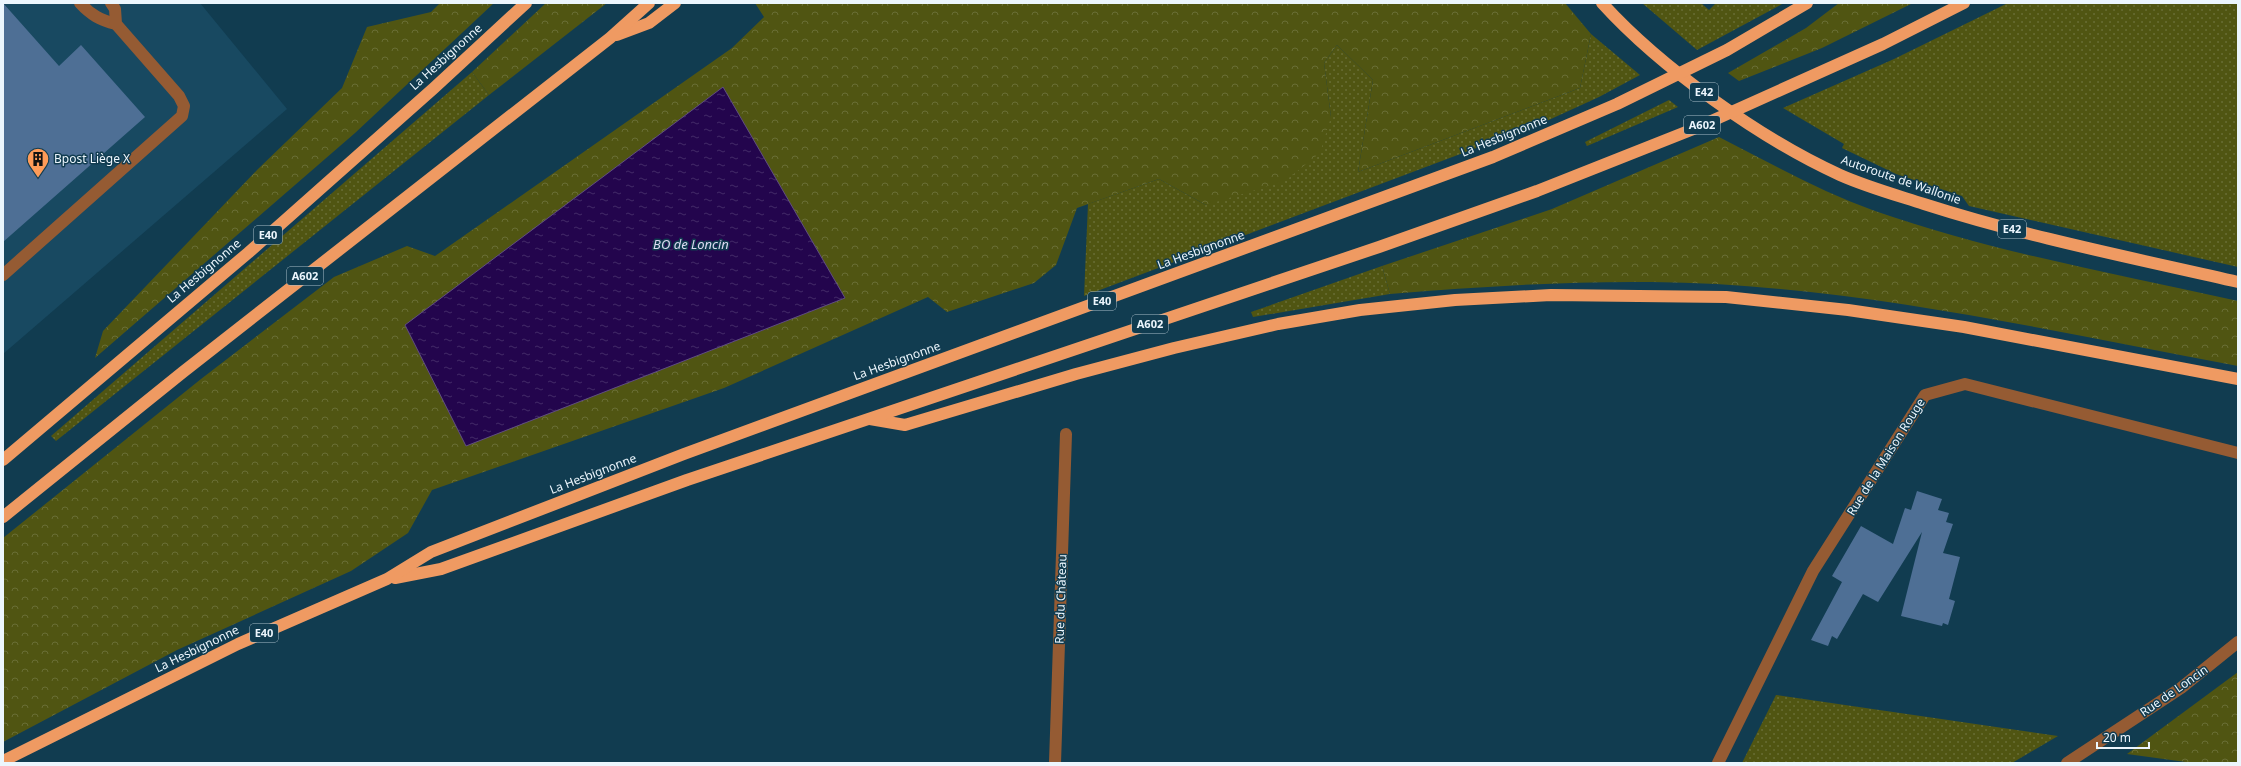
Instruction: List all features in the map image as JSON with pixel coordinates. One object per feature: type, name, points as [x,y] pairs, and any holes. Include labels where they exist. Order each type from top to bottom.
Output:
[{"type":"highway","name":"La Hesbignonne","points":[[3,460],[248,253],[434,88],[526,3]]},
{"type":"highway","name":"A602","points":[[3,517],[183,372],[610,38],[649,3]]},
{"type":"highway","points":[[610,38],[649,23],[675,3]]},
{"type":"highway","name":"Autoroute de Wallonie","points":[[1602,3],[1620,23],[1701,90],[1795,151],[1841,175],[1960,216],[2238,282]]},
{"type":"highway","name":"La Hesbignonne","points":[[3,761],[238,644],[388,579],[430,552],[684,454],[1493,157],[1624,101],[1727,50],[1807,3]]},
{"type":"highway","name":"A602","points":[[867,419],[1379,247],[1536,191],[1696,128],[1884,44],[1964,3]]},
{"type":"highway","points":[[388,579],[441,569],[687,480],[867,419],[905,425],[1076,374],[1174,348],[1278,324],[1360,310],[1455,300],[1551,295],[1726,297],[1848,310],[1964,327],[2238,379]]},
{"type":"street","points":[[80,3],[89,13],[100,20],[116,24]]},
{"type":"street","points":[[3,275],[182,116],[184,106],[179,96],[116,24],[114,9],[111,3]]},
{"type":"street","name":"Rue de la Maison Rouge","points":[[1718,763],[1813,571],[1925,395],[1965,384],[2238,453]]},
{"type":"street","name":"Rue du Château","points":[[1055,763],[1066,434]]},
{"type":"street","name":"Rue de Loncin","points":[[2067,763],[2181,688],[2238,642]]},
{"type":"shaded area","points":[[3,3],[200,3],[287,109],[3,354]]},
{"type":"green space","points":[[440,3],[494,3],[355,133],[95,358],[103,331],[258,169],[342,88],[367,27],[431,12]]},
{"type":"green space","points":[[546,3],[607,3],[489,95],[472,72]]},
{"type":"green space","points":[[755,3],[1565,3],[1591,34],[1580,88],[1358,172],[1373,80],[1337,45],[1324,63],[1331,117],[1320,153],[1285,181],[1206,205],[1159,179],[1077,208],[1056,265],[1034,283],[947,312],[928,297],[724,388],[432,490],[408,533],[351,571],[177,650],[3,742],[3,538],[201,379],[334,277],[407,246],[435,256],[732,48],[764,17]]},
{"type":"green space","points":[[1642,3],[1701,3],[1709,10],[1716,3],[1784,3],[1697,50]]},
{"type":"green space","points":[[1839,3],[1913,3],[1822,48],[1739,81],[1728,73],[1806,28]]},
{"type":"green space","points":[[2008,3],[2238,3],[2238,267],[1969,206],[1962,196],[1896,174],[1842,148],[1844,144],[1783,108],[1894,59]]},
{"type":"green space","points":[[1591,34],[1640,75],[1599,97],[1540,124],[1084,296],[1088,204],[1159,179],[1206,205],[1331,117],[1324,63],[1337,45],[1373,80],[1358,172],[1580,88]]},
{"type":"green space","points":[[472,72],[489,95],[56,441],[51,436]]},
{"type":"green space","points":[[1669,100],[1678,107],[1587,146],[1585,142]]},
{"type":"green space","points":[[1719,137],[1796,177],[1835,195],[1919,226],[1964,239],[2055,261],[2238,301],[2238,366],[1946,311],[1800,291],[1726,285],[1652,282],[1586,282],[1390,294],[1382,266],[1552,209]]},
{"type":"green space","points":[[1382,266],[1390,294],[1253,317],[1251,312]]},
{"type":"green space","points":[[2238,672],[2238,763],[2193,763],[2127,754]]},
{"type":"green space","points":[[1776,695],[2058,736],[2012,763],[1742,763]]},
{"type":"water","name":"BO de Loncin","points":[[723,87],[845,298],[466,446],[405,325]]},
{"type":"building","name":"Bpost Liège X","points":[[3,3],[59,66],[81,45],[145,117],[3,242]]},
{"type":"building","points":[[1917,491],[1942,499],[1938,510],[1949,513],[1946,522],[1953,524],[1943,553],[1960,557],[1949,599],[1955,601],[1948,625],[1943,623],[1942,626],[1901,616],[1922,532],[1878,602],[1863,594],[1837,639],[1832,636],[1828,646],[1811,640],[1842,582],[1832,576],[1861,526],[1893,544],[1905,508],[1911,510]]},
{"type":"place","name":"Bpost Liège X","points":[[38,178]]}]
